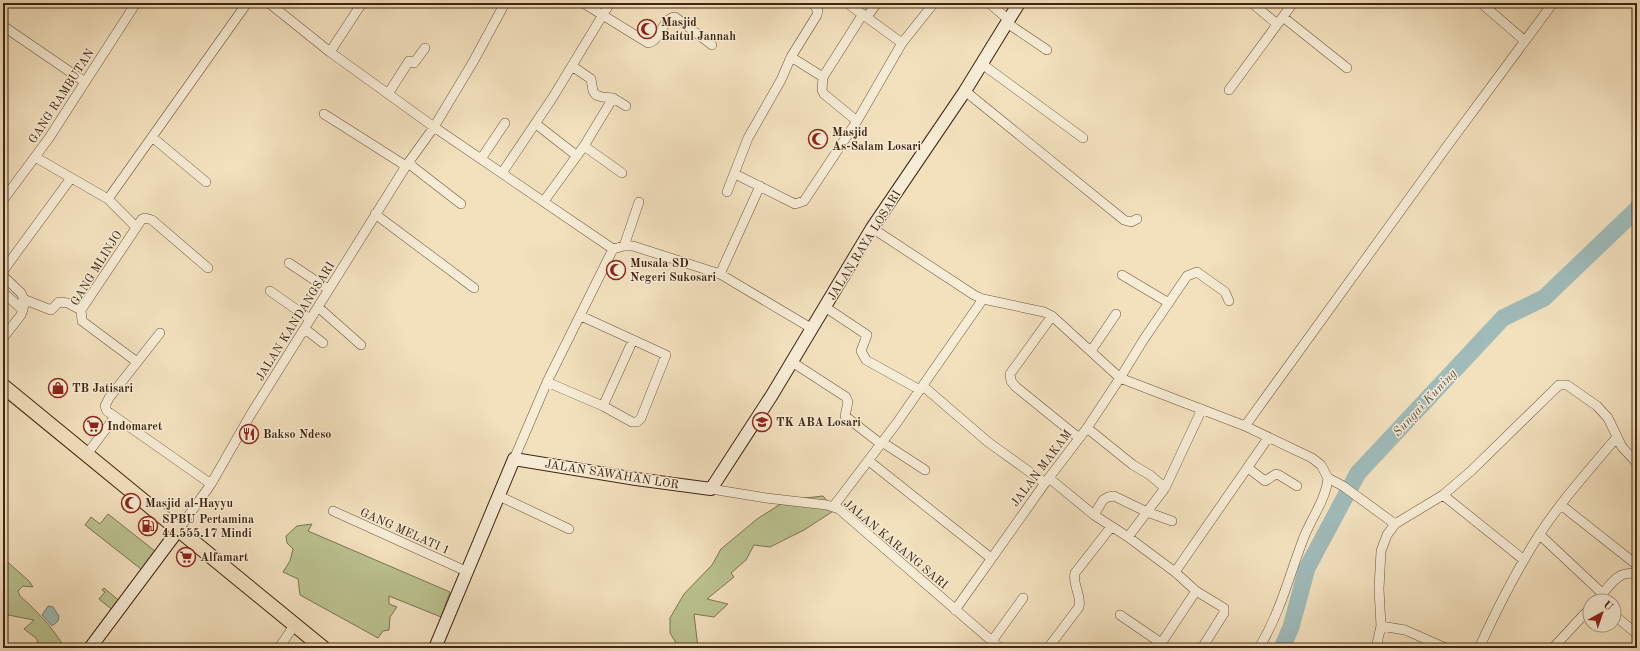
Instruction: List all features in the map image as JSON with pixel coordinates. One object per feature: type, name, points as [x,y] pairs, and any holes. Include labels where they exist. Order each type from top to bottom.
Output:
[{"type":"main road","points":[[3,386],[323,648]]},
{"type":"street","name":"GANG RAMBUTAN","points":[[3,200],[6,188],[35,157],[136,3]]},
{"type":"street","points":[[108,199],[246,3]]},
{"type":"street","points":[[269,3],[330,52],[434,127],[613,249]]},
{"type":"street","points":[[330,52],[362,3]]},
{"type":"street","name":"JALAN KANDANGSARI","points":[[179,529],[211,484],[251,414],[375,214],[407,164],[434,127],[473,62],[505,3]]},
{"type":"street","points":[[583,3],[648,43],[653,41],[670,18],[675,17],[712,45]]},
{"type":"street","points":[[502,173],[536,124],[610,3]]},
{"type":"street","points":[[728,192],[748,138],[781,80],[791,57],[816,15],[818,10],[812,3]]},
{"type":"street","points":[[847,3],[902,43]]},
{"type":"street","points":[[857,121],[824,94],[822,90],[823,77],[865,16],[877,3]]},
{"type":"street","points":[[735,174],[795,204],[800,204],[857,121],[902,43],[934,3]]},
{"type":"street","points":[[989,3],[1008,22],[1047,50]]},
{"type":"street","name":"JALAN RAYA LOSARI","points":[[711,489],[792,362],[872,228],[965,91],[1019,3]]},
{"type":"street","points":[[1252,3],[1347,68]]},
{"type":"street","points":[[1229,90],[1293,3]]},
{"type":"street","points":[[1481,3],[1525,41]]},
{"type":"street","points":[[1245,426],[1362,263],[1553,3]]},
{"type":"street","points":[[3,26],[85,82]]},
{"type":"street","points":[[388,94],[409,61],[414,63],[425,48]]},
{"type":"street","points":[[791,57],[823,77]]},
{"type":"street","points":[[982,64],[1083,138]]},
{"type":"street","points":[[572,66],[591,79],[593,91],[596,95],[613,98],[626,106]]},
{"type":"street","points":[[965,91],[1124,220],[1131,222],[1137,219]]},
{"type":"street","points":[[544,201],[584,146],[613,98]]},
{"type":"street","points":[[324,114],[407,164],[461,204]]},
{"type":"street","points":[[481,159],[506,122]]},
{"type":"street","points":[[536,124],[577,156]]},
{"type":"street","points":[[152,137],[206,182]]},
{"type":"street","points":[[584,146],[622,173]]},
{"type":"street","name":"GANG MLINJO","points":[[35,157],[108,199],[136,227],[82,310],[82,321],[137,362]]},
{"type":"street","points":[[3,271],[71,178]]},
{"type":"street","points":[[720,274],[760,186]]},
{"type":"street","points":[[624,246],[639,202]]},
{"type":"street","points":[[375,214],[474,288]]},
{"type":"street","points":[[136,227],[142,219],[145,218],[152,220],[208,268]]},
{"type":"street","points":[[872,228],[983,299],[1044,312],[1052,316],[1120,378],[1245,426],[1312,458],[1321,465],[1328,478],[1343,486],[1395,524]]},
{"type":"street","points":[[435,648],[547,382],[613,249],[624,246],[633,246],[720,274],[811,328]]},
{"type":"street","points":[[289,263],[328,289]]},
{"type":"street","name":"JALAN MAKAM","points":[[955,610],[1047,480],[1087,428],[1144,339],[1187,276],[1197,272],[1225,292],[1229,301]]},
{"type":"street","points":[[1122,275],[1169,303]]},
{"type":"street","points":[[3,276],[20,293],[25,302],[21,316],[3,338]]},
{"type":"street","points":[[270,291],[310,319]]},
{"type":"street","points":[[7,296],[23,310]]},
{"type":"street","points":[[23,299],[51,310],[59,302],[68,303],[82,310]]},
{"type":"street","points":[[833,507],[869,461],[922,388],[983,299]]},
{"type":"street","points":[[318,307],[361,345]]},
{"type":"street","points":[[825,307],[867,335],[861,351],[866,360],[922,388],[988,442],[1047,480],[1175,572],[1196,591],[1224,608],[1224,613],[1202,648]]},
{"type":"street","points":[[1091,351],[1116,314]]},
{"type":"street","points":[[547,382],[603,406],[632,422],[637,422],[641,418],[666,355],[581,316]]},
{"type":"street","points":[[1052,316],[1010,374],[1011,381],[1016,387],[1079,438]]},
{"type":"street","points":[[305,329],[323,344]]},
{"type":"street","points":[[160,333],[106,402],[107,411],[211,484]]},
{"type":"street","points":[[603,406],[633,340]]},
{"type":"street","points":[[792,362],[846,397],[848,402],[845,416],[881,443],[925,470]]},
{"type":"street","points":[[1376,648],[1381,626],[1379,589],[1381,551],[1387,534],[1395,524],[1443,495],[1471,471],[1559,385],[1567,385],[1597,406],[1608,418],[1622,447],[1637,463]]},
{"type":"street","points":[[1128,537],[1165,488],[1202,409]]},
{"type":"street","points":[[87,454],[115,417]]},
{"type":"street","points":[[1087,428],[1133,465],[1150,475],[1165,488]]},
{"type":"street","points":[[1479,648],[1524,560],[1540,535],[1561,505],[1617,437]]},
{"type":"street","points":[[1175,572],[1268,438]]},
{"type":"street","name":"JALAN SAWAHAN LOR","points":[[514,459],[636,479],[711,489]]},
{"type":"street","points":[[869,461],[991,558]]},
{"type":"street","points":[[1248,468],[1266,481],[1276,474],[1297,486]]},
{"type":"street","points":[[1259,648],[1272,628],[1285,595],[1304,537],[1327,488],[1328,478]]},
{"type":"street","name":"JALAN KARANG SARI","points":[[711,489],[833,507],[1000,648]]},
{"type":"street","points":[[1443,495],[1524,560]]},
{"type":"street","points":[[499,496],[569,528]]},
{"type":"street","points":[[1094,515],[1103,500],[1114,496],[1147,512],[1172,521]]},
{"type":"street","points":[[1561,505],[1637,566]]},
{"type":"street","name":"GANG MELATI 1","points":[[333,511],[468,572]]},
{"type":"street","points":[[1048,648],[1078,607],[1079,601],[1074,579],[1075,573],[1111,527]]},
{"type":"street","points":[[90,648],[179,529]]},
{"type":"street","points":[[1540,535],[1596,593]]},
{"type":"street","points":[[1603,593],[1618,576],[1624,573],[1634,574],[1637,571]]},
{"type":"street","points":[[1120,615],[1160,646],[1196,591]]},
{"type":"street","points":[[992,641],[1022,598]]},
{"type":"street","points":[[1553,648],[1582,617]]},
{"type":"street","points":[[1622,622],[1637,634]]},
{"type":"street","points":[[279,648],[295,624]]},
{"type":"street","points":[[1381,626],[1405,630],[1446,648]]},
{"type":"green space","points":[[823,496],[835,510],[804,530],[770,547],[754,545],[746,560],[731,573],[734,577],[707,599],[728,604],[714,617],[694,614],[698,648],[679,648],[670,633],[670,618],[684,594],[712,565],[721,549],[757,519],[787,500]]},
{"type":"green space","points":[[108,514],[160,555],[146,573],[85,525],[91,517],[100,524]]},
{"type":"green space","points":[[312,524],[308,531],[450,592],[441,617],[389,596],[389,604],[397,607],[390,617],[389,630],[383,631],[378,638],[300,595],[298,579],[283,572],[290,561],[293,549],[287,543],[286,536],[297,526]]},
{"type":"green space","points":[[3,558],[29,581],[33,587],[23,586],[18,591],[20,596],[44,620],[65,648],[34,648],[38,642],[36,638],[24,629],[34,620],[3,614]]},
{"type":"green space","points":[[104,588],[123,604],[116,613],[99,599],[105,592],[102,590]]},
{"type":"water","points":[[48,606],[53,607],[59,616],[58,621],[52,626],[42,615]]},
{"type":"waterway","name":"Sungai Kuning","points":[[1282,648],[1291,627],[1307,568],[1358,473],[1503,318],[1544,298],[1637,209]]},
{"type":"place","name":"Masjid Baitul Jannah","points":[[647,29]]},
{"type":"place","name":"Masjid As-Salam Losari","points":[[818,139]]},
{"type":"place","name":"Musala SD Negeri Sukosari","points":[[616,270]]},
{"type":"place","name":"TB Jatisari","points":[[58,388]]},
{"type":"place","name":"TK ABA Losari","points":[[762,422]]},
{"type":"place","name":"Indomaret","points":[[93,426]]},
{"type":"place","name":"Bakso Ndeso","points":[[249,434]]},
{"type":"place","name":"Masjid al-Hayyu","points":[[131,503]]},
{"type":"place","name":"SPBU Pertamina 44.555.17 Mindi","points":[[148,526]]},
{"type":"place","name":"Alfamart","points":[[186,557]]}]
